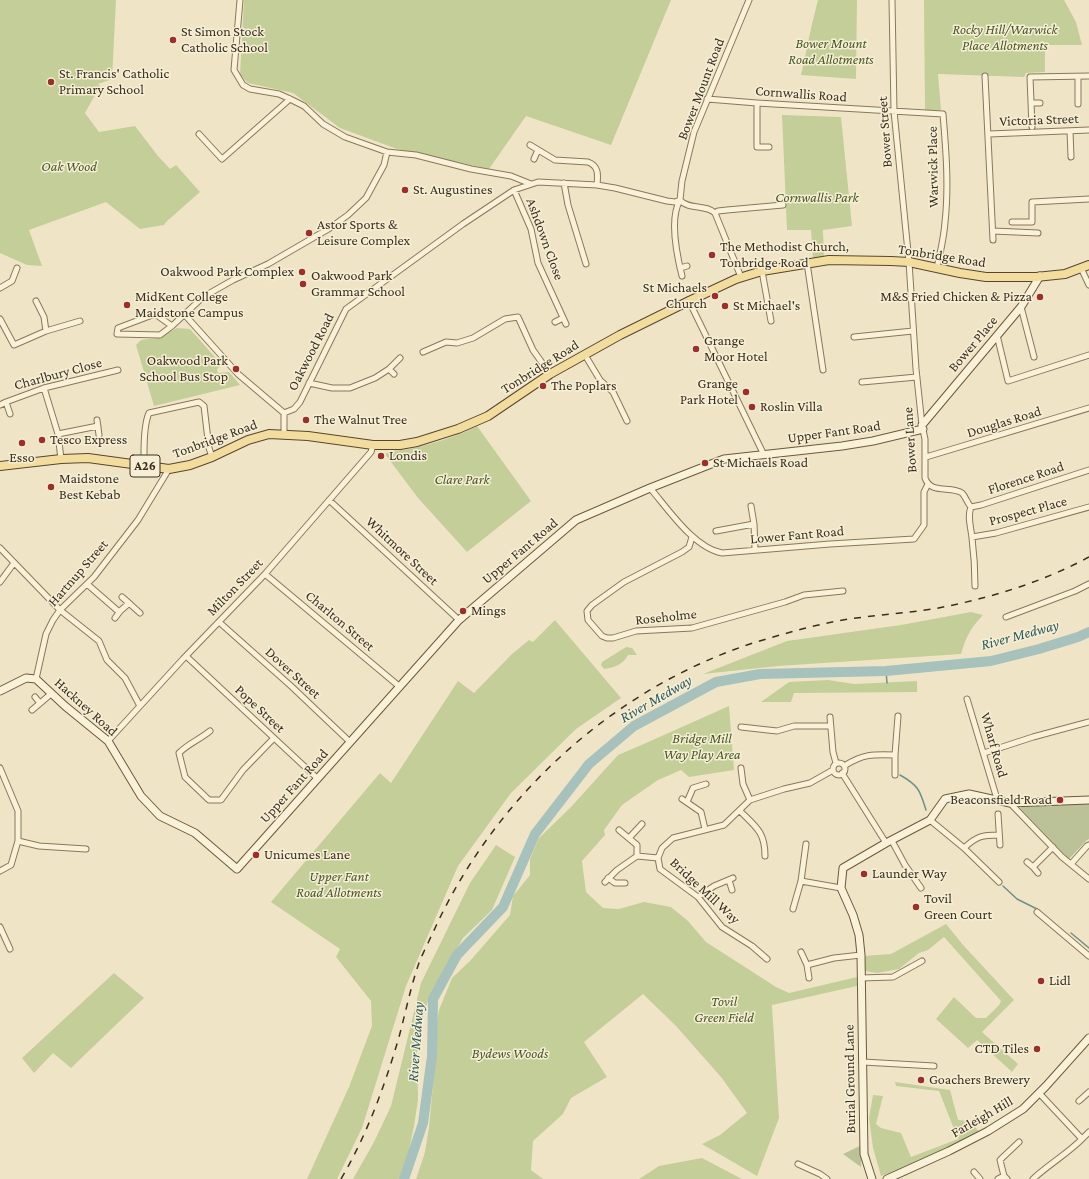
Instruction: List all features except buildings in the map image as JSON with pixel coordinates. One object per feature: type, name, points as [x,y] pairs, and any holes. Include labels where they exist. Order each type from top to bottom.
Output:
[{"type":"main road","name":"Tonbridge Road","points":[[0,466],[61,459],[88,458],[169,469],[190,465],[212,457],[248,440],[270,434],[308,436],[373,445],[400,445],[417,442],[458,429],[488,416],[550,374],[620,335],[689,300],[741,277],[762,271],[829,260],[909,262],[986,277],[1065,274],[1085,266]]},
{"type":"street","points":[[240,0],[234,70],[243,85],[250,89],[279,94],[290,98],[304,106],[323,124],[345,137],[387,152],[416,155],[470,169],[511,176],[532,184]]},
{"type":"street","name":"Bower Mount Road","points":[[682,276],[675,245],[675,235],[677,206],[680,200],[682,181],[694,132],[749,0]]},
{"type":"street","name":"Bower Street","points":[[892,0],[894,111],[909,262]]},
{"type":"street","name":"Victoria Street","points":[[985,76],[993,240]]},
{"type":"street","points":[[1032,127],[1030,77],[1089,76]]},
{"type":"street","points":[[1078,77],[1078,104]]},
{"type":"street","points":[[200,134],[222,159],[290,98]]},
{"type":"street","name":"Cornwallis Road","points":[[707,98],[757,103],[894,111]]},
{"type":"street","points":[[757,103],[757,147],[769,147]]},
{"type":"street","points":[[1032,103],[1040,103]]},
{"type":"street","name":"Warwick Place","points":[[894,111],[943,114],[947,161],[947,197],[945,224],[937,268]]},
{"type":"street","name":"Victoria Street","points":[[989,134],[1089,130]]},
{"type":"street","points":[[1070,131],[1071,157]]},
{"type":"street","points":[[530,145],[555,160],[588,162],[593,164],[598,172],[597,185]]},
{"type":"street","points":[[534,159],[538,150]]},
{"type":"street","points":[[172,326],[155,314],[118,328],[117,334],[160,335],[172,326],[203,297],[233,280],[268,264],[330,228],[348,215],[366,198],[384,165],[387,152]]},
{"type":"street","name":"Oakwood Road","points":[[184,314],[238,374],[284,413],[297,405],[346,309],[457,228],[514,190],[538,182],[564,183],[597,185],[615,188],[660,200],[675,202],[680,200]]},
{"type":"street","points":[[564,183],[568,205],[586,264]]},
{"type":"street","name":"Ashdown Close","points":[[514,190],[531,229],[538,263],[566,324]]},
{"type":"street","points":[[1012,222],[1032,222],[1032,202],[1089,199]]},
{"type":"street","points":[[680,200],[683,204],[708,209],[715,213],[741,277]]},
{"type":"street","points":[[715,213],[718,211],[783,205]]},
{"type":"street","points":[[993,231],[1038,233]]},
{"type":"street","name":"Bower Lane","points":[[909,262],[917,377],[926,457],[925,478],[928,484],[933,487],[960,492],[963,494],[971,507]]},
{"type":"street","points":[[808,263],[823,370]]},
{"type":"street","points":[[680,268],[687,266]]},
{"type":"street","points":[[1085,266],[1089,285]]},
{"type":"street","points":[[0,288],[12,281],[17,268]]},
{"type":"street","points":[[762,271],[771,321]]},
{"type":"street","name":"Bower Place","points":[[923,427],[1020,307],[1040,276]]},
{"type":"street","points":[[689,300],[764,455]]},
{"type":"street","points":[[36,301],[44,317],[46,331]]},
{"type":"street","points":[[1020,307],[1034,357]]},
{"type":"street","points":[[423,352],[446,342],[457,343],[473,338],[505,319],[518,317],[533,350],[550,374]]},
{"type":"street","points":[[555,322],[563,318]]},
{"type":"street","points":[[0,319],[14,345],[46,331],[80,321]]},
{"type":"street","points":[[854,337],[913,331]]},
{"type":"street","points":[[996,335],[1008,381],[1089,355]]},
{"type":"street","points":[[585,354],[600,380],[613,392],[627,421]]},
{"type":"street","points":[[309,383],[332,388],[350,388],[375,378],[389,369],[400,358]]},
{"type":"street","points":[[389,369],[394,374]]},
{"type":"street","name":"Charlbury Close","points":[[0,405],[44,388],[118,370]]},
{"type":"street","points":[[862,382],[917,377]]},
{"type":"street","points":[[44,388],[58,434],[61,459]]},
{"type":"street","name":"Charlbury Close","points":[[6,402],[10,414]]},
{"type":"street","points":[[144,454],[146,419],[149,413],[199,402],[204,406],[209,448],[212,457]]},
{"type":"street","name":"Douglas Road","points":[[926,457],[1089,408]]},
{"type":"street","points":[[284,413],[284,434]]},
{"type":"street","points":[[97,420],[99,434]]},
{"type":"street","points":[[58,434],[98,426]]},
{"type":"street","name":"Upper Fant Road","points":[[237,870],[459,620],[576,520],[650,488],[724,459],[873,441],[923,427]]},
{"type":"street","name":"Milton Street","points":[[108,741],[186,656],[266,574],[371,452],[373,445]]},
{"type":"street","name":"Hartnup Street","points":[[36,679],[46,634],[60,610],[94,577],[138,520],[169,469]]},
{"type":"street","name":"Florence Road","points":[[971,507],[1089,470]]},
{"type":"street","name":"Lower Fant Road","points":[[650,488],[692,537],[701,544],[717,552],[914,539],[924,525],[924,492],[928,484]]},
{"type":"street","name":"Whitmore Street","points":[[329,500],[459,620]]},
{"type":"street","points":[[751,506],[754,524],[755,550]]},
{"type":"street","name":"Prospect Place","points":[[972,537],[996,533],[1089,506]]},
{"type":"street","points":[[971,507],[969,511],[969,521],[972,537],[976,586]]},
{"type":"street","points":[[716,531],[754,524]]},
{"type":"street","name":"Roseholme","points":[[692,537],[689,547],[682,552],[624,582],[592,605],[587,611],[588,620],[602,636],[613,638],[636,631],[692,628],[785,602],[804,594],[843,591]]},
{"type":"street","points":[[0,548],[60,610],[99,641],[107,660],[125,678],[140,706]]},
{"type":"street","points":[[0,582],[14,563]]},
{"type":"street","name":"Charlton Street","points":[[266,574],[400,687]]},
{"type":"street","points":[[87,584],[116,610],[121,610]]},
{"type":"street","points":[[1006,616],[1075,591],[1089,584]]},
{"type":"street","points":[[122,597],[140,613]]},
{"type":"street","points":[[115,618],[121,610],[130,604]]},
{"type":"street","name":"Dover Street","points":[[219,622],[291,686],[350,742]]},
{"type":"street","name":"Pope Street","points":[[186,656],[318,780]]},
{"type":"street","points":[[0,691],[26,678],[36,679]]},
{"type":"street","name":"Hackney Road","points":[[36,679],[65,706],[108,741],[141,796],[160,816],[195,833],[237,870]]},
{"type":"street","points":[[32,710],[52,693]]},
{"type":"street","points":[[35,697],[40,703]]},
{"type":"street","name":"Wharf Road","points":[[967,699],[998,799]]},
{"type":"street","points":[[895,775],[898,716]]},
{"type":"street","points":[[830,717],[833,752],[836,763],[833,766],[833,770],[837,774],[842,773]]},
{"type":"street","points":[[984,753],[1033,737],[1089,722]]},
{"type":"street","points":[[741,727],[777,732],[794,726],[830,726]]},
{"type":"street","points":[[210,731],[200,740],[187,745],[179,754],[185,777],[209,800],[221,800],[243,770],[274,738]]},
{"type":"street","points":[[842,773],[844,766],[855,759],[872,754],[895,755]]},
{"type":"street","points":[[836,763],[840,763],[844,766]]},
{"type":"street","points":[[0,768],[18,811],[18,840],[11,865],[0,871]]},
{"type":"street","points":[[741,768],[743,784],[750,800]]},
{"type":"street","name":"Bridge Mill Way","points":[[767,959],[752,946],[722,927],[698,897],[660,869],[658,858],[662,848],[673,838],[724,824],[740,811],[750,800],[784,788],[810,783],[833,770]]},
{"type":"street","points":[[842,773],[921,888]]},
{"type":"street","points":[[687,802],[693,788],[706,784]]},
{"type":"street","points":[[801,881],[841,888],[843,868],[930,820],[945,799],[969,794],[998,799],[1010,803],[1089,800]]},
{"type":"street","points":[[682,799],[701,812],[704,829]]},
{"type":"street","points":[[1010,803],[1053,847],[1089,879]]},
{"type":"street","points":[[740,811],[760,832],[765,844],[765,856]]},
{"type":"street","points":[[998,814],[1000,845]]},
{"type":"street","points":[[930,820],[964,848],[999,882]]},
{"type":"street","points":[[629,838],[642,824]]},
{"type":"street","points":[[619,830],[637,845],[637,856]]},
{"type":"street","points":[[964,848],[974,838],[988,835],[999,835]]},
{"type":"street","points":[[18,840],[39,846],[86,850]]},
{"type":"street","points":[[793,909],[801,881],[806,844]]},
{"type":"street","points":[[1071,864],[1089,845]]},
{"type":"street","points":[[1033,867],[1053,847]]},
{"type":"street","points":[[626,883],[616,883],[607,880],[617,870],[637,856],[658,858]]},
{"type":"street","points":[[1028,862],[1038,873]]},
{"type":"street","points":[[698,897],[714,886],[731,879],[732,890]]},
{"type":"street","name":"Burial Ground Lane","points":[[841,888],[853,915],[859,935],[861,955],[864,1154],[872,1179]]},
{"type":"street","points":[[1037,912],[1089,956]]},
{"type":"street","points":[[0,927],[10,949]]},
{"type":"street","points":[[801,952],[807,965],[809,978]]},
{"type":"street","points":[[807,965],[834,958],[861,955]]},
{"type":"street","points":[[861,978],[893,976],[922,961]]},
{"type":"street","name":"Farleigh Hill","points":[[888,1179],[988,1131],[1023,1109],[1089,1038]]},
{"type":"street","points":[[863,1062],[934,1066]]},
{"type":"street","points":[[1039,1093],[1082,1139]]},
{"type":"street","points":[[1079,1101],[1088,1093]]},
{"type":"street","points":[[1032,1179],[1075,1146],[1089,1132]]},
{"type":"street","points":[[998,1179],[1005,1178],[1000,1160],[1019,1142]]},
{"type":"street","points":[[798,1164],[828,1179]]},
{"type":"street","points":[[974,1172],[980,1179]]},
{"type":"green space","name":"Oak Wood","points":[[0,0],[116,0],[112,79],[98,84],[100,86],[85,113],[99,132],[135,126],[170,169],[176,165],[200,192],[164,225],[140,229],[106,202],[29,230],[42,266],[27,265],[0,253]]},
{"type":"green space","points":[[244,0],[671,0],[611,145],[526,116],[489,169],[397,149],[340,128],[293,93],[248,83],[240,75]]},
{"type":"green space","name":"Bower Mount Road Allotments","points":[[818,0],[857,0],[856,79],[801,75]]},
{"type":"green space","name":"Rocky Hill/Warwick Place Allotments","points":[[924,0],[1064,0],[1076,22],[1082,45],[1045,45],[1045,72],[1026,73],[1024,77],[938,74],[941,110],[925,111]]},
{"type":"green space","name":"Cornwallis Park","points":[[782,115],[841,117],[852,226],[823,230],[824,257],[813,259],[811,230],[787,230]]},
{"type":"green space","points":[[177,328],[190,329],[221,364],[221,366],[217,369],[218,373],[229,372],[240,385],[154,406],[136,345],[141,340],[158,338]]},
{"type":"green space","name":"Clare Park","points":[[477,426],[531,501],[467,552],[418,498],[385,454],[391,451],[409,449],[452,437]]},
{"type":"green space","points":[[971,612],[983,615],[969,633],[961,654],[778,666],[703,674],[787,641],[901,625]]},
{"type":"green space","name":"Upper Fant Road Allotments","points":[[555,620],[621,698],[576,729],[511,793],[458,866],[406,986],[362,1128],[337,1179],[307,1179],[349,1087],[372,1026],[371,1001],[336,957],[340,949],[271,902],[380,773],[391,783],[458,681],[474,693],[512,654],[529,640],[533,642]]},
{"type":"green space","points":[[626,647],[632,648],[637,655],[628,655],[618,665],[604,669],[601,665],[602,662]]},
{"type":"green space","points":[[828,680],[854,684],[917,681],[917,692],[794,693],[791,702],[761,702],[789,682]]},
{"type":"green space","name":"Bydews Woods","points":[[729,706],[734,770],[689,777],[681,770],[658,780],[622,805],[604,830],[605,835],[582,861],[586,892],[603,908],[619,909],[644,902],[671,907],[688,921],[706,942],[776,987],[789,993],[857,977],[857,986],[772,1005],[779,1118],[757,1176],[702,1144],[720,1135],[747,1113],[721,1077],[676,1026],[643,994],[584,1042],[607,1077],[571,1098],[563,1114],[533,1141],[531,1170],[543,1179],[416,1179],[425,1152],[429,1127],[436,1054],[436,1028],[439,1010],[452,978],[470,961],[510,915],[513,896],[530,875],[530,859],[539,838],[571,807],[618,755]]},
{"type":"green space","points":[[1089,804],[1089,839],[1069,859],[1020,808],[1023,806]]},
{"type":"green space","points":[[496,845],[515,857],[492,910],[463,938],[428,1001],[422,1020],[417,1053],[418,1100],[408,1155],[399,1179],[353,1179],[374,1142],[391,1106],[421,983],[470,883]]},
{"type":"green space","points":[[946,924],[964,946],[1014,1000],[982,1032],[1018,1064],[1012,1072],[977,1040],[968,1048],[936,1019],[954,997],[976,1018],[986,1018],[1001,1001],[944,937],[928,950],[919,953],[899,969],[877,973],[865,971],[864,956],[891,954]]},
{"type":"green space","points":[[114,973],[144,998],[71,1068],[53,1053],[34,1073],[22,1058]]},
{"type":"green space","points":[[895,1082],[950,1090],[958,1120],[971,1121],[979,1132],[978,1134],[919,1163],[881,1176],[873,1148],[869,1118],[873,1095],[883,1096],[876,1124],[881,1128],[901,1133],[911,1157],[958,1139],[939,1091],[896,1086]]},
{"type":"green space","points":[[862,1145],[861,1167],[843,1154]]},
{"type":"green space","points":[[702,1158],[742,1179],[639,1179],[659,1166]]},
{"type":"waterway","name":"River Medway","points":[[404,1179],[423,1123],[432,1056],[433,999],[457,955],[503,907],[535,834],[589,764],[634,726],[716,682],[760,674],[886,671],[991,661],[1039,649],[1089,632]]},
{"type":"waterway","points":[[886,671],[887,683]]},
{"type":"waterway","points":[[900,775],[915,785],[918,789],[926,810]]},
{"type":"waterway","points":[[1003,886],[1017,899],[1037,909]]},
{"type":"waterway","points":[[1071,933],[1089,948]]},
{"type":"railway","points":[[341,1179],[367,1127],[388,1073],[417,969],[436,926],[462,877],[492,832],[528,790],[567,751],[610,717],[656,687],[705,662],[756,642],[837,621],[933,609],[993,595],[1052,575],[1089,557]]},
{"type":"place","name":"St Simon Stock Catholic School","points":[[173,40]]},
{"type":"place","name":"St. Francis' Catholic Primary School","points":[[51,82]]},
{"type":"place","name":"St. Augustines","points":[[405,190]]},
{"type":"place","name":"Astor Sports & Leisure Complex","points":[[309,233]]},
{"type":"place","name":"The Methodist Church, Tonbridge Road","points":[[712,255]]},
{"type":"place","name":"Oakwood Park Complex","points":[[302,272]]},
{"type":"place","name":"Oakwood Park Grammar School","points":[[303,284]]},
{"type":"place","name":"St Michaels Church","points":[[715,296]]},
{"type":"place","name":"M&S Fried Chicken & Pizza","points":[[1040,297]]},
{"type":"place","name":"MidKent College Maidstone Campus","points":[[127,305]]},
{"type":"place","name":"St Michael's","points":[[725,306]]},
{"type":"place","name":"Grange Moor Hotel","points":[[696,349]]},
{"type":"place","name":"Oakwood Park School Bus Stop","points":[[236,369]]},
{"type":"place","name":"The Poplars","points":[[543,386]]},
{"type":"place","name":"Grange Park Hotel","points":[[746,392]]},
{"type":"place","name":"Roslin Villa","points":[[752,407]]},
{"type":"place","name":"The Walnut Tree","points":[[306,420]]},
{"type":"place","name":"Tesco Express","points":[[42,440]]},
{"type":"place","name":"Esso","points":[[22,443]]},
{"type":"place","name":"Londis","points":[[381,456]]},
{"type":"place","name":"St Michaels Road","points":[[705,463]]},
{"type":"place","name":"Maidstone Best Kebab","points":[[51,487]]},
{"type":"place","name":"Mings","points":[[463,611]]},
{"type":"place","name":"Beaconsfield Road","points":[[1060,800]]},
{"type":"place","name":"Unicumes Lane","points":[[256,855]]},
{"type":"place","name":"Launder Way","points":[[864,874]]},
{"type":"place","name":"Tovil Green Court","points":[[916,907]]},
{"type":"place","name":"Lidl","points":[[1041,981]]},
{"type":"place","name":"CTD Tiles","points":[[1037,1049]]},
{"type":"place","name":"Goachers Brewery","points":[[921,1080]]},
{"type":"park label","name":"Bridge Mill Way Play Area","points":[[702,748]]},
{"type":"park label","name":"Tovil Green Field","points":[[724,1010]]}]
